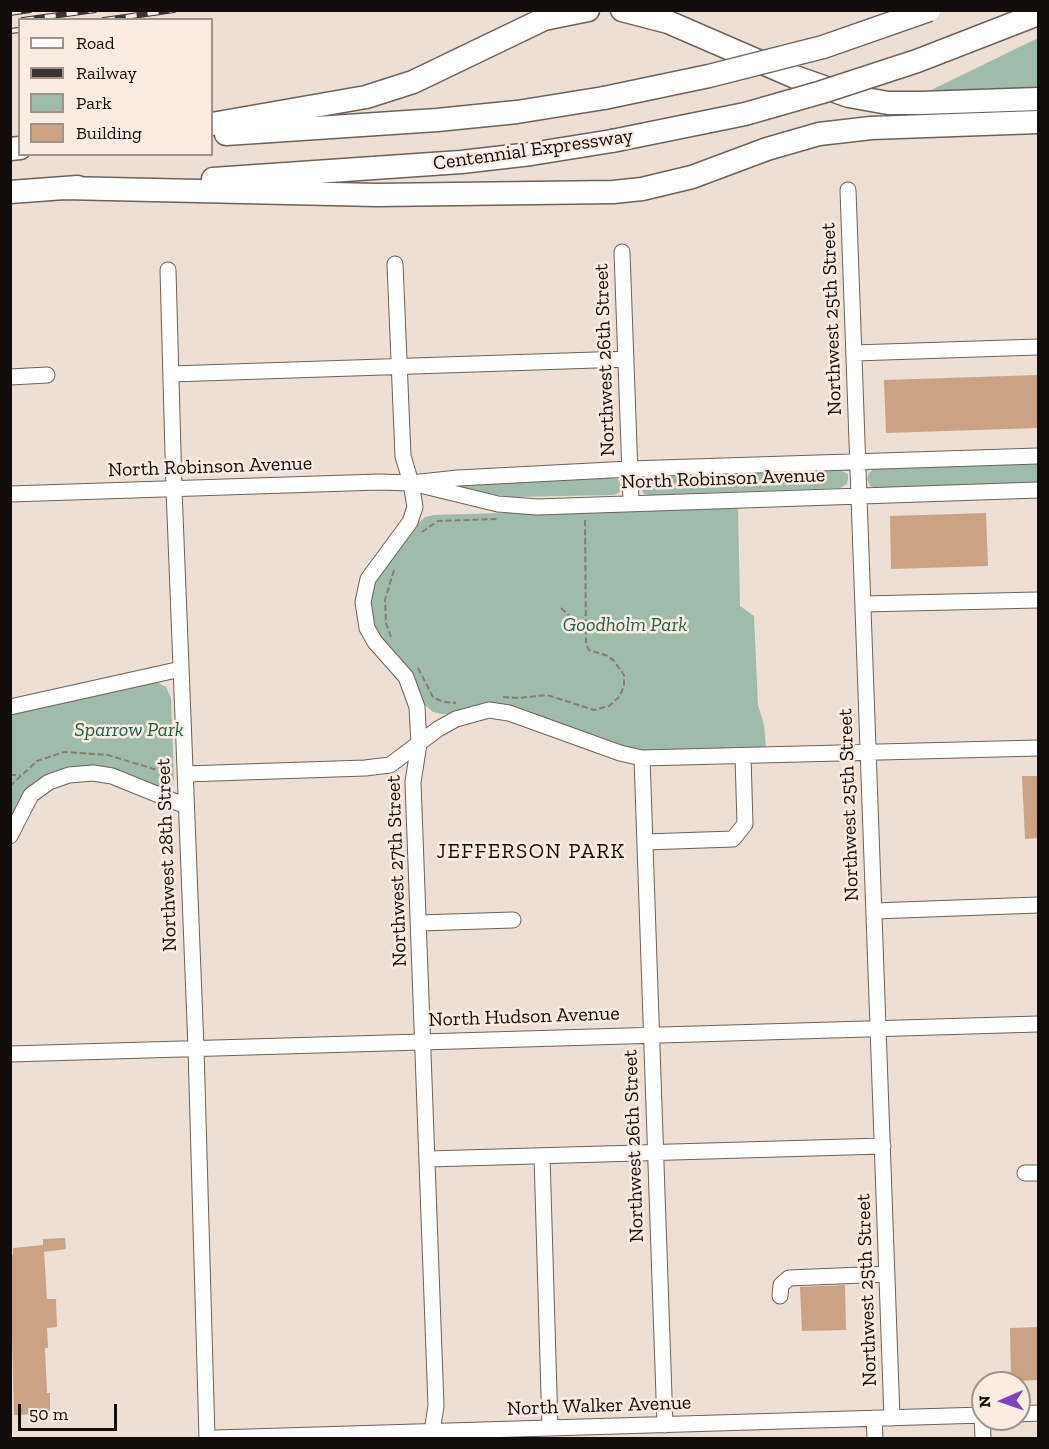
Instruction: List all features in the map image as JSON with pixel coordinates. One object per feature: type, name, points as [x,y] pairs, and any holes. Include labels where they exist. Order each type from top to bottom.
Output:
[{"type":"highway","points":[[213,124],[366,97],[424,77],[544,19],[588,10]]},
{"type":"highway","points":[[622,10],[668,22],[795,77],[849,96],[888,103],[921,104],[1038,99]]},
{"type":"highway","name":"Centennial Expressway","points":[[213,135],[437,120],[517,112],[604,98],[709,76],[823,46],[929,10]]},
{"type":"highway","name":"Centennial Expressway","points":[[10,192],[461,162],[612,141],[745,114],[822,92],[917,61],[1038,14]]},
{"type":"highway","points":[[64,188],[377,195],[613,192],[642,189],[692,177],[767,149],[819,134],[871,128],[1038,122]]},
{"type":"street","name":"Northwest 25th Street","points":[[848,190],[892,1418]]},
{"type":"street","name":"Northwest 26th Street","points":[[622,252],[631,502]]},
{"type":"street","name":"Northwest 27th Street","points":[[395,264],[403,456],[415,507],[412,518],[368,579],[363,602],[367,628],[371,636],[401,669],[412,690],[417,707],[419,744],[413,782],[436,1406],[432,1435]]},
{"type":"street","name":"Northwest 28th Street","points":[[168,270],[184,774],[196,1048],[207,1438]]},
{"type":"street","points":[[854,353],[1038,347]]},
{"type":"street","points":[[171,374],[626,360]]},
{"type":"street","points":[[10,377],[47,375]]},
{"type":"street","name":"North Robinson Avenue","points":[[10,494],[379,482],[411,483],[630,469],[1038,456]]},
{"type":"street","name":"North Robinson Avenue","points":[[411,483],[458,496],[498,504],[523,506],[1038,490]]},
{"type":"street","points":[[863,604],[1038,600]]},
{"type":"street","points":[[10,707],[181,669]]},
{"type":"street","points":[[184,774],[381,767],[395,763],[438,729],[456,719],[489,710],[509,713],[620,753],[642,758],[1038,748]]},
{"type":"street","points":[[645,842],[733,839],[745,824],[743,756]]},
{"type":"street","name":"Northwest 26th Street","points":[[642,758],[655,1152],[656,1430]]},
{"type":"street","points":[[10,836],[31,795],[49,782],[69,775],[93,773],[112,776],[186,806]]},
{"type":"street","points":[[874,911],[1038,905]]},
{"type":"street","points":[[419,923],[513,920]]},
{"type":"street","name":"North Hudson Avenue","points":[[10,1054],[1038,1023]]},
{"type":"street","points":[[428,1159],[883,1146]]},
{"type":"street","points":[[542,1156],[550,1428]]},
{"type":"street","points":[[780,1296],[781,1285],[789,1278],[887,1274]]},
{"type":"street","name":"North Walker Avenue","points":[[216,1438],[432,1435],[550,1428],[656,1430],[874,1418],[971,1415]]},
{"type":"street","points":[[874,1418],[875,1438]]},
{"type":"path","points":[[415,538],[438,522],[505,519]]},
{"type":"path","points":[[499,696],[518,698],[547,695],[594,710],[609,706],[619,697],[624,687],[624,675],[614,661],[608,656],[589,650],[586,644],[585,522]]},
{"type":"path","points":[[392,639],[386,623],[385,600],[396,565]]},
{"type":"path","points":[[561,608],[578,624],[606,624]]},
{"type":"path","points":[[415,664],[434,697],[448,703],[463,702]]},
{"type":"path","points":[[10,776],[22,775]]},
{"type":"green space","points":[[1038,38],[1038,89],[925,93]]},
{"type":"green space","points":[[1038,464],[1038,482],[876,488],[870,486],[867,479],[869,473],[874,469]]},
{"type":"green space","points":[[840,470],[848,474],[848,479],[847,484],[840,488],[648,495],[644,494],[640,486],[640,482],[646,476]]},
{"type":"green space","points":[[612,477],[618,479],[621,485],[620,492],[614,495],[514,497],[481,493],[458,486],[459,484]]},
{"type":"green space","name":"Goodholm Park","points":[[738,506],[740,606],[754,616],[758,705],[764,725],[766,748],[641,752],[504,704],[480,704],[451,714],[433,712],[424,704],[415,680],[382,642],[369,618],[371,585],[408,533],[425,517]]},
{"type":"green space","name":"Sparrow Park","points":[[157,682],[166,687],[171,698],[174,779],[172,785],[161,789],[60,771],[11,822],[11,713]]},
{"type":"building","points":[[1038,375],[1038,428],[886,433],[884,380]]},
{"type":"building","points":[[986,513],[988,566],[891,569],[890,516]]},
{"type":"building","points":[[1022,776],[1038,776],[1038,838],[1025,839]]},
{"type":"building","points":[[65,1238],[66,1249],[44,1252],[47,1299],[56,1299],[57,1327],[47,1328],[48,1348],[45,1348],[50,1411],[43,1411],[43,1414],[14,1415],[10,1255],[13,1255],[13,1248],[43,1245],[43,1239]]},
{"type":"building","points":[[845,1285],[846,1330],[802,1331],[800,1287]]},
{"type":"building","points":[[1038,1327],[1038,1380],[1031,1380],[1031,1371],[1011,1371],[1010,1328]]},
{"type":"railway","points":[[10,13],[30,10]]},
{"type":"railway","points":[[37,18],[95,10]]},
{"type":"railway","points":[[118,18],[174,10]]},
{"type":"railway","points":[[10,31],[18,30]]},
{"type":"district","name":"JEFFERSON PARK","points":[[531,852]]}]
